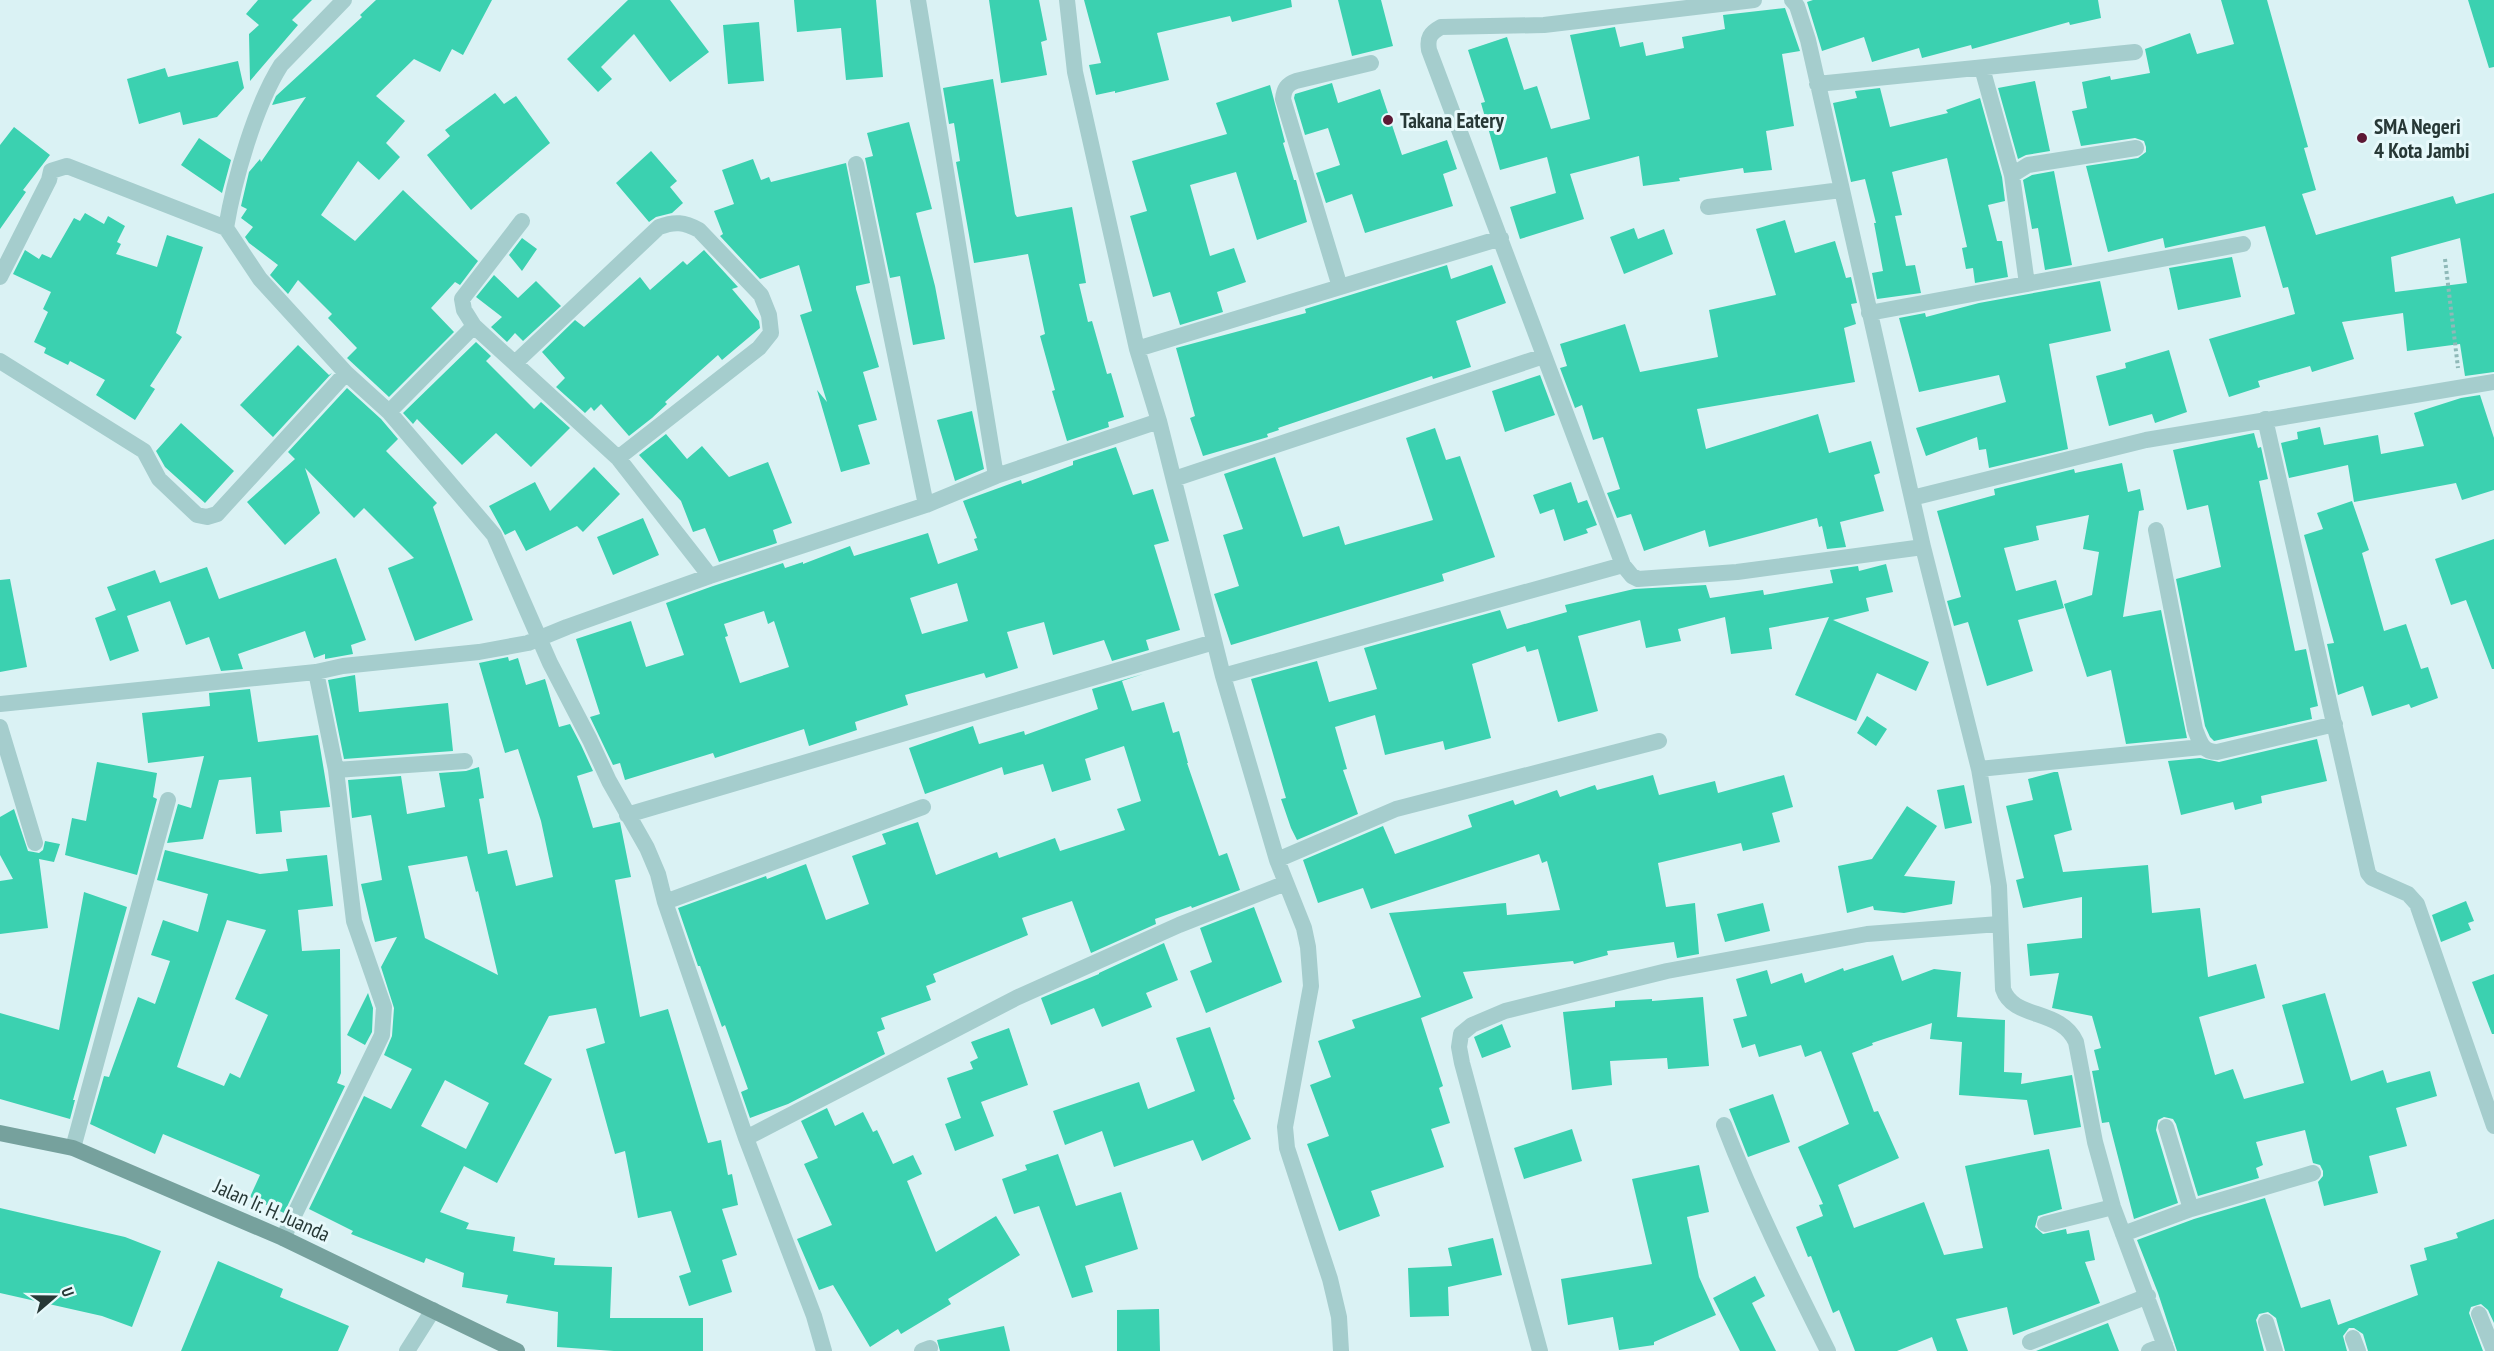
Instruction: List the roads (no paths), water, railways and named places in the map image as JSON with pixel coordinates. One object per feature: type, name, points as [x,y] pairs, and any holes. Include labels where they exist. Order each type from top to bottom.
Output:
[{"type":"main road","name":"Jalan Ir. H. Juanda","points":[[0,1133],[73,1148],[283,1238],[517,1351]]},
{"type":"street","points":[[226,228],[230,201],[243,159],[273,78],[281,65],[344,0]]},
{"type":"street","points":[[918,0],[996,476]]},
{"type":"street","points":[[1067,0],[1075,72],[1137,349],[1159,421],[1223,676],[1277,860],[1304,928],[1311,969],[1311,986],[1285,1127],[1287,1148],[1330,1279],[1339,1317],[1341,1351]]},
{"type":"street","points":[[1754,0],[1544,25],[1441,27],[1434,30],[1428,40],[1429,50],[1623,566],[1632,576],[1646,579],[1737,572],[1923,547]]},
{"type":"street","points":[[1792,0],[1797,6],[1808,40],[1923,547],[1979,769],[1999,886],[2006,997],[2013,1005],[2064,1024],[2071,1031],[2076,1042],[2095,1142],[2113,1207],[2148,1296],[2160,1349]]},
{"type":"street","points":[[1817,84],[2135,52]]},
{"type":"street","points":[[1340,287],[1283,99],[1284,90],[1296,81],[1371,63]]},
{"type":"street","points":[[1982,68],[2012,175],[2028,284]]},
{"type":"street","points":[[2012,175],[2028,165],[2136,148]]},
{"type":"street","points":[[856,164],[926,505]]},
{"type":"street","points":[[0,277],[49,180],[51,171],[67,166],[226,228],[260,279],[346,373],[389,412],[494,535],[525,603],[538,639],[627,815],[647,848],[658,874],[665,902],[746,1138],[814,1316],[824,1351]]},
{"type":"street","points":[[1708,207],[1841,190]]},
{"type":"street","points":[[522,220],[462,299],[461,305],[474,326],[516,362],[618,458],[710,576]]},
{"type":"street","points":[[516,362],[659,227],[672,222],[686,223],[699,230],[761,296],[769,315],[771,333],[759,348],[618,458]]},
{"type":"street","points":[[1137,349],[1501,238]]},
{"type":"street","points":[[1869,313],[2243,244]]},
{"type":"street","points":[[389,412],[474,326]]},
{"type":"street","points":[[1174,479],[1544,356]]},
{"type":"street","points":[[0,361],[144,452],[159,479],[197,515],[207,517],[217,514],[346,373]]},
{"type":"street","points":[[1912,498],[2146,440],[2494,382]]},
{"type":"street","points":[[2265,419],[2368,873],[2372,878],[2408,894],[2417,904],[2494,1126]]},
{"type":"street","points":[[0,704],[316,672],[343,666],[479,652],[528,643],[710,576],[926,505],[996,476],[1159,421]]},
{"type":"street","points":[[2156,530],[2196,729],[2202,747]]},
{"type":"street","points":[[1223,676],[1623,566]]},
{"type":"street","points":[[627,815],[1214,642]]},
{"type":"street","points":[[283,1238],[382,1035],[384,1020],[384,1007],[354,921],[336,770],[316,672]]},
{"type":"street","points":[[1979,769],[2202,747],[2210,752],[2217,752],[2335,724]]},
{"type":"street","points":[[0,727],[35,843]]},
{"type":"street","points":[[1277,860],[1396,809],[1659,741]]},
{"type":"street","points":[[336,770],[465,760]]},
{"type":"street","points":[[73,1148],[168,800]]},
{"type":"street","points":[[665,902],[923,807]]},
{"type":"street","points":[[746,1138],[1016,998],[1179,926],[1286,883]]},
{"type":"street","points":[[1540,1351],[1462,1063],[1459,1047],[1461,1034],[1472,1025],[1505,1011],[1667,971],[1867,934],[2000,924]]},
{"type":"street","points":[[1724,1125],[1772,1239],[1828,1351]]},
{"type":"street","points":[[2166,1127],[2191,1209]]},
{"type":"street","points":[[2123,1234],[2191,1209],[2313,1173]]},
{"type":"street","points":[[2045,1224],[2113,1207]]},
{"type":"street","points":[[2030,1342],[2148,1296]]},
{"type":"street","points":[[407,1351],[433,1310]]},
{"type":"street","points":[[2479,1314],[2494,1351]]},
{"type":"street","points":[[2266,1322],[2275,1351]]},
{"type":"place","name":"Takana Eatery","points":[[1388,120]]},
{"type":"place","name":"SMA Negeri 4 Kota Jambi","points":[[2362,138]]}]
